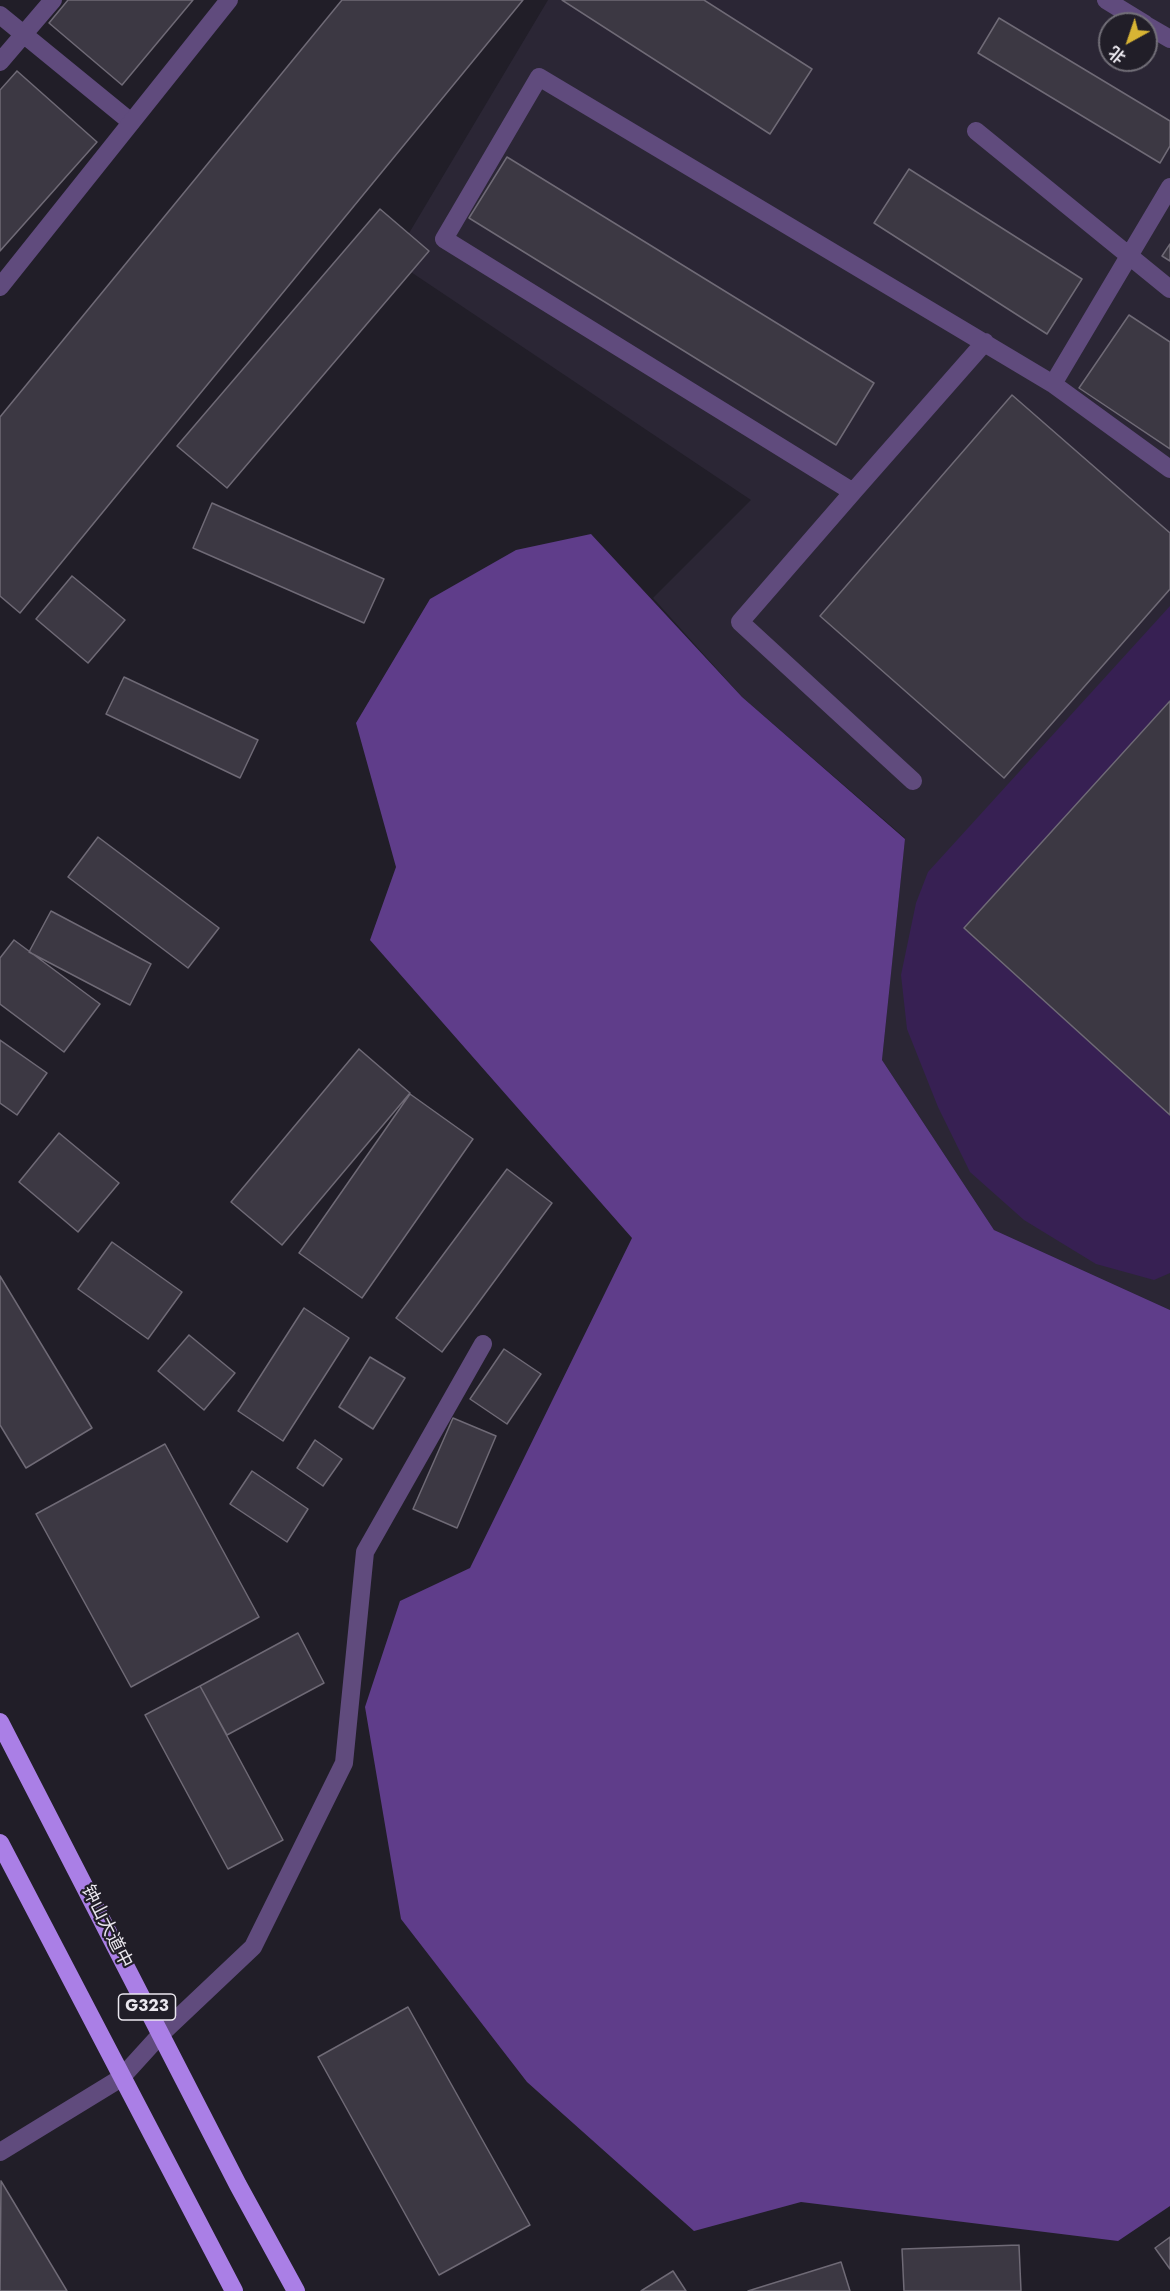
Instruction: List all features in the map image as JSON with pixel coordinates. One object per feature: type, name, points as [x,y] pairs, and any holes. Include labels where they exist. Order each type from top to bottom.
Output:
[{"type":"highway","name":"钟山大道中","points":[[0,1722],[296,2291]]},
{"type":"highway","name":"G323","points":[[0,1843],[234,2291]]},
{"type":"street","points":[[0,62],[53,0]]},
{"type":"street","points":[[0,286],[229,0]]},
{"type":"street","points":[[1106,0],[1126,12]]},
{"type":"street","points":[[0,15],[131,122]]},
{"type":"street","points":[[853,492],[444,239],[539,76],[1053,384],[1170,469]]},
{"type":"street","points":[[976,131],[1170,289]]},
{"type":"street","points":[[1053,384],[1170,187]]},
{"type":"street","points":[[913,781],[740,622],[985,342]]},
{"type":"street","points":[[0,2152],[121,2078],[161,2034],[253,1947],[344,1763],[365,1552],[483,1344]]},
{"type":"shaded area","points":[[548,0],[1170,0],[1170,1310],[994,1230],[882,1060],[905,838],[742,697],[653,598],[751,500],[393,260]]},
{"type":"shaded area","points":[[591,534],[742,697],[905,839],[882,1060],[994,1230],[1170,1310],[1170,2206],[1118,2241],[801,2202],[694,2231],[527,2082],[401,1919],[365,1707],[400,1601],[470,1568],[632,1238],[370,940],[396,867],[356,723],[430,599],[516,550]]},
{"type":"shaded area","points":[[1170,606],[1170,1273],[1154,1280],[1096,1264],[1024,1220],[970,1172],[938,1107],[907,1029],[901,975],[916,903],[928,872]]},
{"type":"building","points":[[68,0],[193,0],[122,85],[49,23]]},
{"type":"building","points":[[342,0],[523,0],[20,613],[0,596],[0,417]]},
{"type":"building","points":[[562,0],[704,0],[812,69],[770,134]]},
{"type":"building","points":[[999,18],[1170,121],[1170,146],[1160,163],[978,53]]},
{"type":"building","points":[[17,71],[97,142],[0,251],[0,90]]},
{"type":"building","points":[[507,157],[874,383],[836,445],[469,218]]},
{"type":"building","points":[[909,169],[1082,279],[1047,334],[874,223]]},
{"type":"building","points":[[380,209],[429,251],[227,488],[177,446]]},
{"type":"building","points":[[1170,244],[1170,261],[1162,256]]},
{"type":"building","points":[[1129,315],[1170,342],[1170,449],[1079,388]]},
{"type":"building","points":[[1012,395],[1170,533],[1170,589],[1004,778],[820,616]]},
{"type":"building","points":[[212,503],[384,579],[364,623],[193,548]]},
{"type":"building","points":[[72,576],[125,620],[88,663],[36,619]]},
{"type":"building","points":[[124,677],[258,740],[240,778],[106,714]]},
{"type":"building","points":[[1170,701],[1170,1115],[964,928]]},
{"type":"building","points":[[98,837],[219,928],[188,968],[68,877]]},
{"type":"building","points":[[51,911],[151,964],[130,1005],[29,952]]},
{"type":"building","points":[[14,940],[100,1004],[64,1052],[0,1004],[0,958]]},
{"type":"building","points":[[0,1040],[47,1073],[17,1115],[0,1103]]},
{"type":"building","points":[[359,1049],[410,1093],[282,1245],[231,1202]]},
{"type":"building","points":[[410,1094],[473,1139],[362,1298],[299,1253]]},
{"type":"building","points":[[59,1133],[119,1183],[78,1232],[19,1182]]},
{"type":"building","points":[[507,1169],[552,1203],[442,1352],[396,1318]]},
{"type":"building","points":[[112,1242],[182,1292],[148,1339],[78,1289]]},
{"type":"building","points":[[0,1276],[92,1428],[26,1468],[0,1425]]},
{"type":"building","points":[[304,1308],[349,1338],[283,1441],[238,1411]]},
{"type":"building","points":[[189,1335],[235,1373],[204,1410],[158,1371]]},
{"type":"building","points":[[504,1349],[541,1374],[507,1424],[470,1399]]},
{"type":"building","points":[[370,1357],[405,1378],[373,1429],[339,1407]]},
{"type":"building","points":[[453,1418],[496,1436],[457,1528],[413,1509]]},
{"type":"building","points":[[315,1440],[342,1459],[323,1486],[297,1468]]},
{"type":"building","points":[[165,1444],[259,1617],[131,1687],[36,1514]]},
{"type":"building","points":[[252,1471],[308,1509],[287,1542],[230,1504]]},
{"type":"building","points":[[298,1633],[324,1683],[227,1735],[200,1686]]},
{"type":"building","points":[[200,1686],[283,1840],[228,1869],[145,1715]]},
{"type":"building","points":[[408,2007],[530,2225],[439,2275],[318,2057]]},
{"type":"building","points":[[1,2181],[67,2291],[0,2291]]},
{"type":"building","points":[[1170,2237],[1170,2269],[1155,2248]]},
{"type":"building","points":[[1019,2245],[1021,2291],[904,2291],[902,2249]]},
{"type":"building","points":[[841,2262],[850,2291],[748,2291]]},
{"type":"building","points":[[673,2271],[686,2291],[641,2291]]}]
